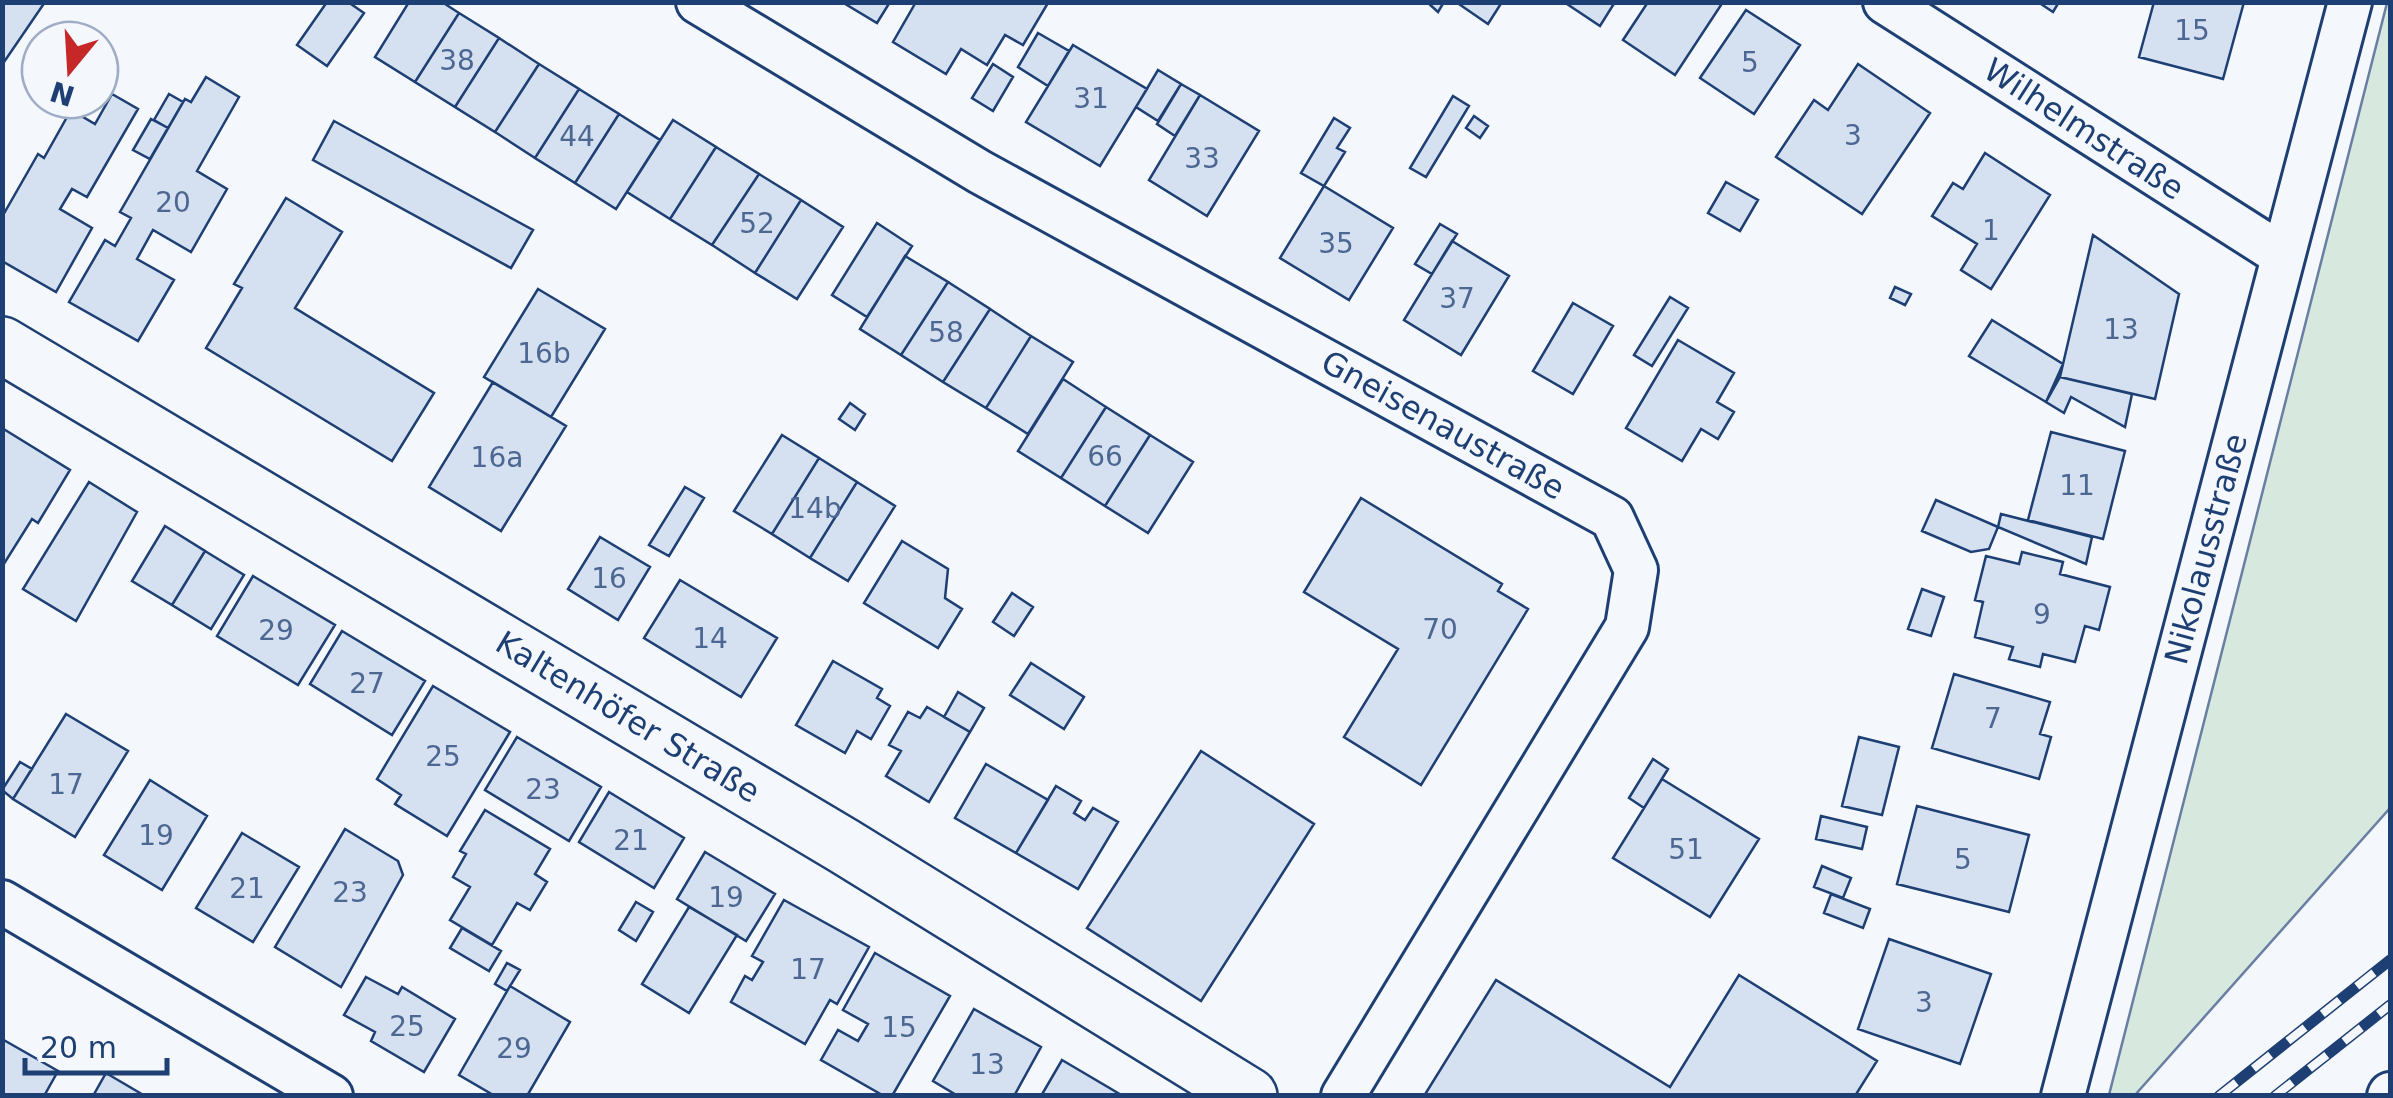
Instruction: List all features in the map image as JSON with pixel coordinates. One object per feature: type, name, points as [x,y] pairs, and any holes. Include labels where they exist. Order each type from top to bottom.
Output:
[{"type":"street","name":"Gneisenaustraße","points":[[698,2],[980,172],[1612,518],[1636,570],[1626,627],[1344,1096]]},
{"type":"street","name":"Wilhelmstraße","points":[[1885,2],[2282,256]]},
{"type":"street","name":"Nikolausstraße","points":[[2063,1096],[2350,2]]},
{"type":"street","name":"Kaltenhöfer Straße","points":[[2,345],[828,836],[1249,1096]]},
{"type":"street","points":[[2,902],[331,1096]]},
{"type":"shaded area","points":[[2387,3],[2390,808],[2135,1095],[2109,1095]]},
{"type":"building","points":[[2,2],[45,2],[33,20],[20,20],[20,39],[2,65]]},
{"type":"building","points":[[327,2],[348,2],[364,13],[327,66],[297,45]]},
{"type":"building","points":[[409,2],[442,2],[459,13],[415,82],[375,57]]},
{"type":"building","points":[[842,2],[890,2],[877,23]]},
{"type":"building","points":[[916,2],[1048,3],[1023,45],[1005,35],[987,65],[961,49],[946,74],[893,42]]},
{"type":"building","points":[[1427,2],[1444,2],[1438,12]]},
{"type":"building","points":[[1456,2],[1502,2],[1488,24]]},
{"type":"building","points":[[1564,2],[1615,2],[1600,26]]},
{"type":"building","points":[[1648,2],[1723,2],[1675,75],[1623,40]]},
{"type":"building","points":[[2038,2],[2059,2],[2053,12]]},
{"type":"building","points":[[2154,2],[2244,2],[2223,79],[2139,57]]},
{"type":"building","points":[[1746,10],[1800,45],[1754,114],[1700,78]]},
{"type":"building","points":[[459,13],[499,38],[455,107],[415,82]]},
{"type":"building","points":[[1038,33],[1069,51],[1048,86],[1018,67]]},
{"type":"building","points":[[499,38],[539,64],[495,132],[455,107]]},
{"type":"building","points":[[1073,45],[1147,89],[1100,166],[1026,122]]},
{"type":"building","points":[[539,64],[579,89],[535,158],[495,132]]},
{"type":"building","points":[[993,64],[1013,77],[993,111],[972,98]]},
{"type":"building","points":[[1858,64],[1930,113],[1862,214],[1776,157],[1814,100],[1828,110]]},
{"type":"building","points":[[1158,70],[1181,84],[1158,121],[1136,107]]},
{"type":"building","points":[[206,77],[239,97],[197,171],[227,189],[191,252],[153,230],[137,259],[174,280],[138,341],[69,302],[105,240],[115,246],[131,218],[120,212],[185,99],[191,102]]},
{"type":"building","points":[[1181,84],[1200,95],[1175,136],[1157,124]]},
{"type":"building","points":[[579,89],[619,114],[575,183],[535,158]]},
{"type":"building","points":[[169,94],[183,102],[168,128],[154,120]]},
{"type":"building","points":[[1200,95],[1259,131],[1207,216],[1149,180]]},
{"type":"building","points":[[1453,96],[1469,106],[1426,177],[1410,168]]},
{"type":"building","points":[[120,99],[138,109],[87,197],[72,189],[60,209],[92,228],[56,292],[2,261],[2,217],[38,154],[44,158],[65,120],[88,120],[95,124],[97,120],[120,120]]},
{"type":"building","points":[[619,114],[660,140],[616,209],[575,183]]},
{"type":"building","points":[[1474,116],[1488,126],[1480,138],[1466,128]]},
{"type":"building","points":[[1334,118],[1350,128],[1337,148],[1345,152],[1324,186],[1301,173]]},
{"type":"building","points":[[151,119],[168,128],[150,159],[133,150]]},
{"type":"building","points":[[673,120],[716,147],[670,219],[627,192]]},
{"type":"building","points":[[334,121],[533,230],[511,268],[313,160]]},
{"type":"building","points":[[716,147],[759,174],[712,245],[670,219]]},
{"type":"building","points":[[1985,153],[2050,195],[1991,289],[1961,270],[1977,244],[1932,216],[1953,183],[1963,189]]},
{"type":"building","points":[[759,174],[801,200],[755,273],[712,245]]},
{"type":"building","points":[[1726,182],[1758,200],[1740,231],[1708,213]]},
{"type":"building","points":[[1324,186],[1393,228],[1349,300],[1280,258]]},
{"type":"building","points":[[286,198],[342,232],[295,308],[434,393],[392,461],[206,348],[242,288],[234,284]]},
{"type":"building","points":[[801,200],[843,227],[797,299],[755,273]]},
{"type":"building","points":[[877,223],[912,246],[867,317],[832,295]]},
{"type":"building","points":[[1440,224],[1457,234],[1432,274],[1415,264]]},
{"type":"building","points":[[2093,235],[2179,294],[2155,399],[2060,377]]},
{"type":"building","points":[[1452,241],[1509,276],[1461,355],[1404,320]]},
{"type":"building","points":[[905,256],[948,282],[901,355],[860,329]]},
{"type":"building","points":[[948,282],[990,309],[943,382],[901,355]]},
{"type":"building","points":[[1895,287],[1911,294],[1905,305],[1890,298]]},
{"type":"building","points":[[538,289],[605,329],[551,417],[484,377]]},
{"type":"building","points":[[1670,297],[1688,308],[1652,366],[1634,355]]},
{"type":"building","points":[[1573,303],[1613,326],[1573,394],[1533,371]]},
{"type":"building","points":[[990,309],[1031,336],[986,408],[943,382]]},
{"type":"building","points":[[1992,320],[2063,364],[2046,402],[1969,356]]},
{"type":"building","points":[[1031,336],[1073,362],[1028,434],[986,408]]},
{"type":"building","points":[[1678,340],[1734,373],[1717,402],[1734,412],[1718,439],[1701,429],[1682,461],[1626,428]]},
{"type":"building","points":[[2060,377],[2132,394],[2125,427],[2071,397],[2064,413],[2046,402]]},
{"type":"building","points":[[1063,379],[1106,407],[1061,478],[1018,451]]},
{"type":"building","points":[[493,382],[566,426],[501,531],[429,487]]},
{"type":"building","points":[[850,403],[865,414],[855,430],[839,419]]},
{"type":"building","points":[[1106,407],[1150,435],[1105,506],[1061,478]]},
{"type":"building","points":[[2,428],[70,470],[38,523],[32,519],[2,567]]},
{"type":"building","points":[[2051,432],[2125,451],[2103,539],[2028,520]]},
{"type":"building","points":[[782,435],[819,458],[772,534],[734,511]]},
{"type":"building","points":[[1150,435],[1193,462],[1148,533],[1105,506]]},
{"type":"building","points":[[819,458],[857,482],[810,558],[772,534]]},
{"type":"building","points":[[89,482],[137,512],[76,621],[23,589]]},
{"type":"building","points":[[857,482],[895,506],[848,581],[810,558]]},
{"type":"building","points":[[685,487],[704,498],[669,556],[649,545]]},
{"type":"building","points":[[1361,498],[1502,584],[1498,591],[1528,609],[1421,785],[1344,737],[1398,649],[1304,592]]},
{"type":"building","points":[[1936,500],[1998,527],[1989,549],[1971,552],[1922,531]]},
{"type":"building","points":[[2001,514],[2092,537],[2086,564],[1998,527]]},
{"type":"building","points":[[165,526],[205,551],[172,605],[132,581]]},
{"type":"building","points":[[600,537],[650,567],[618,620],[568,589]]},
{"type":"building","points":[[902,541],[948,569],[945,598],[962,609],[938,648],[864,603]]},
{"type":"building","points":[[205,551],[244,575],[211,629],[172,605]]},
{"type":"building","points":[[2022,552],[2063,562],[2060,574],[2110,587],[2099,630],[2085,626],[2075,662],[2043,654],[2040,667],[2009,659],[2013,647],[1975,637],[1983,602],[1975,600],[1986,556],[2019,564]]},
{"type":"building","points":[[253,576],[335,625],[298,685],[217,636]]},
{"type":"building","points":[[680,580],[777,638],[741,697],[644,638]]},
{"type":"building","points":[[1922,589],[1944,597],[1931,636],[1908,629]]},
{"type":"building","points":[[1012,593],[1033,607],[1014,636],[993,622]]},
{"type":"building","points":[[342,631],[425,681],[392,735],[310,684]]},
{"type":"building","points":[[833,661],[882,689],[877,698],[890,706],[871,739],[857,731],[845,753],[796,725]]},
{"type":"building","points":[[1031,663],[1084,697],[1064,729],[1010,695]]},
{"type":"building","points":[[1954,674],[2050,702],[2040,734],[2051,737],[2039,779],[1932,748]]},
{"type":"building","points":[[433,686],[510,732],[447,836],[395,804],[401,795],[377,779]]},
{"type":"building","points":[[958,692],[984,708],[970,732],[944,717]]},
{"type":"building","points":[[927,707],[970,732],[929,802],[886,776],[901,751],[889,745],[908,712],[920,718]]},
{"type":"building","points":[[66,714],[128,751],[75,837],[13,799]]},
{"type":"building","points":[[517,737],[601,787],[569,841],[485,790]]},
{"type":"building","points":[[1859,737],[1899,747],[1882,815],[1842,806]]},
{"type":"building","points":[[1201,751],[1314,824],[1201,1001],[1087,928]]},
{"type":"building","points":[[1653,759],[1668,769],[1644,808],[1629,798]]},
{"type":"building","points":[[20,762],[32,769],[13,799],[2,790]]},
{"type":"building","points":[[986,764],[1048,800],[1016,853],[955,818]]},
{"type":"building","points":[[1662,779],[1759,839],[1710,917],[1613,858]]},
{"type":"building","points":[[150,780],[207,816],[162,890],[104,855]]},
{"type":"building","points":[[1056,786],[1081,801],[1074,813],[1085,820],[1093,808],[1118,822],[1078,889],[1016,853]]},
{"type":"building","points":[[609,792],[684,838],[654,888],[579,842]]},
{"type":"building","points":[[1917,806],[2029,835],[2009,912],[1897,884]]},
{"type":"building","points":[[485,810],[550,849],[535,874],[547,882],[530,910],[517,903],[492,945],[450,920],[470,887],[453,877],[466,854],[460,851]]},
{"type":"building","points":[[1821,816],[1867,827],[1862,849],[1816,839]]},
{"type":"building","points":[[345,829],[398,861],[403,875],[341,987],[275,947]]},
{"type":"building","points":[[242,833],[299,867],[253,942],[196,908]]},
{"type":"building","points":[[705,852],[775,894],[746,941],[677,899]]},
{"type":"building","points":[[1822,866],[1851,878],[1843,898],[1814,887]]},
{"type":"building","points":[[1831,894],[1870,909],[1863,928],[1824,913]]},
{"type":"building","points":[[784,900],[869,947],[837,1004],[830,1000],[805,1044],[731,1002],[745,976],[752,980],[763,962],[752,956]]},
{"type":"building","points":[[636,902],[653,912],[636,941],[619,930]]},
{"type":"building","points":[[689,907],[737,935],[689,1013],[642,984]]},
{"type":"building","points":[[462,928],[501,951],[489,971],[450,948]]},
{"type":"building","points":[[1889,939],[1991,974],[1960,1064],[1858,1029]]},
{"type":"building","points":[[875,953],[950,996],[892,1096],[884,1096],[821,1060],[838,1030],[858,1041],[868,1024],[843,1010]]},
{"type":"building","points":[[507,963],[520,970],[507,991],[495,984]]},
{"type":"building","points":[[1739,975],[1877,1061],[1855,1096],[1424,1096],[1496,980],[1670,1087]]},
{"type":"building","points":[[366,977],[398,994],[402,987],[455,1019],[424,1072],[371,1041],[375,1032],[344,1015]]},
{"type":"building","points":[[510,986],[570,1022],[527,1096],[495,1096],[459,1075]]},
{"type":"building","points":[[974,1009],[1041,1047],[1014,1096],[958,1096],[933,1081]]},
{"type":"building","points":[[2,1039],[58,1071],[44,1096],[2,1096]]},
{"type":"building","points":[[1062,1060],[1123,1096],[1041,1096]]},
{"type":"building","points":[[106,1073],[145,1096],[93,1096]]},
{"type":"railway","points":[[2219,1096],[2390,960]]},
{"type":"railway","points":[[2275,1096],[2390,1005]]}]
